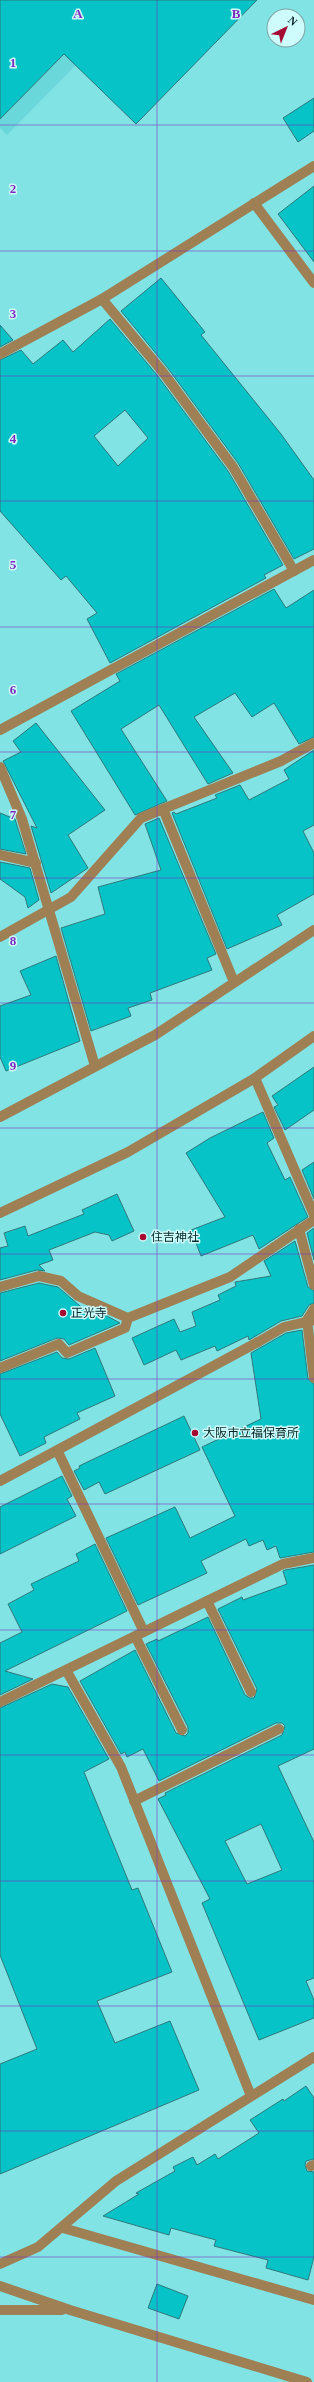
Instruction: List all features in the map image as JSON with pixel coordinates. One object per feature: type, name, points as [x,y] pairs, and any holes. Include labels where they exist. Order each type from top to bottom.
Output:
[{"type":"street","points":[[0,354],[102,299],[314,166]]},
{"type":"street","points":[[254,203],[314,284]]},
{"type":"street","points":[[102,299],[162,371],[233,467],[294,571]]},
{"type":"street","points":[[0,730],[314,560]]},
{"type":"street","points":[[0,937],[71,898],[141,818],[281,761],[314,742]]},
{"type":"street","points":[[0,767],[22,819],[36,863],[95,1066]]},
{"type":"street","points":[[163,809],[234,982]]},
{"type":"street","points":[[0,855],[36,863]]},
{"type":"street","points":[[0,1117],[155,1035],[314,930]]},
{"type":"street","points":[[0,1214],[128,1152],[255,1078],[314,1036]]},
{"type":"street","points":[[255,1078],[314,1215]]},
{"type":"street","points":[[0,1287],[39,1276],[61,1281],[78,1296],[128,1318],[230,1277],[314,1220]]},
{"type":"street","points":[[299,1229],[314,1285]]},
{"type":"street","points":[[314,1309],[310,1320],[314,1378]]},
{"type":"street","points":[[0,1368],[59,1344],[66,1353],[125,1328],[128,1318]]},
{"type":"street","points":[[0,1482],[58,1452],[284,1327],[310,1320]]},
{"type":"street","points":[[58,1452],[182,1730]]},
{"type":"street","points":[[0,1702],[284,1564],[314,1558]]},
{"type":"street","points":[[207,1601],[251,1692]]},
{"type":"street","points":[[66,1670],[121,1767],[251,2096]]},
{"type":"street","points":[[134,1801],[279,1729]]},
{"type":"street","points":[[0,2264],[38,2247],[116,2181],[314,2057]]},
{"type":"street","points":[[62,2228],[314,2300]]},
{"type":"street","points":[[0,2286],[70,2310],[307,2382]]},
{"type":"street","points":[[0,2310],[70,2310]]},
{"type":"shaded area","points":[[0,0],[140,0],[7,135],[0,128]]},
{"type":"building","points":[[0,0],[257,0],[136,124],[64,54],[0,119]]},
{"type":"building","points":[[314,98],[314,131],[298,142],[283,118]]},
{"type":"building","points":[[314,186],[314,262],[278,214]]},
{"type":"building","points":[[161,278],[205,332],[201,335],[281,434],[314,480],[314,549],[294,559],[238,463],[167,367],[121,311]]},
{"type":"building","points":[[110,319],[157,375],[228,471],[283,565],[264,575],[266,578],[110,663],[87,619],[97,613],[66,576],[61,580],[0,511],[0,360],[21,350],[33,364],[63,340],[73,352]],"holes":[[[125,410],[148,438],[118,466],[94,436]]]},
{"type":"building","points":[[0,325],[13,340],[0,347]]},
{"type":"building","points":[[274,589],[286,608],[314,590],[314,737],[299,744],[274,703],[252,717],[235,693],[194,717],[233,773],[208,784],[159,705],[121,729],[167,801],[135,815],[71,711],[120,681],[116,674]]},
{"type":"building","points":[[36,723],[105,810],[68,835],[88,868],[51,893],[31,826],[37,828],[3,761],[21,752],[13,741]]},
{"type":"building","points":[[314,750],[314,825],[303,831],[314,853],[314,894],[277,915],[282,925],[227,949],[172,813],[174,812],[176,814],[217,798],[215,795],[240,785],[249,800],[289,779],[284,770]]},
{"type":"building","points":[[0,813],[15,819],[26,854],[0,849]]},
{"type":"building","points":[[159,818],[216,954],[207,958],[212,970],[150,993],[152,1000],[128,1008],[131,1016],[91,1031],[61,928],[105,914],[98,887],[161,870],[145,824]]},
{"type":"building","points":[[0,862],[30,868],[39,900],[28,908],[25,897],[0,879]]},
{"type":"building","points":[[56,956],[80,1041],[6,1071],[0,1057],[0,1006],[31,995],[20,971]]},
{"type":"building","points":[[314,1067],[314,1110],[285,1130],[274,1107],[278,1105],[272,1096]]},
{"type":"building","points":[[263,1112],[274,1138],[267,1143],[285,1180],[290,1177],[308,1217],[259,1249],[253,1235],[201,1256],[191,1230],[225,1217],[186,1153],[210,1138]]},
{"type":"building","points":[[314,1162],[314,1199],[302,1170]]},
{"type":"building","points":[[117,1194],[134,1231],[112,1241],[109,1235],[95,1232],[49,1250],[53,1260],[39,1265],[45,1271],[37,1270],[0,1280],[0,1248],[8,1246],[4,1233],[25,1226],[28,1236],[84,1214],[82,1210]]},
{"type":"building","points":[[314,1228],[314,1260],[307,1233]]},
{"type":"building","points":[[295,1241],[308,1287],[314,1291],[314,1303],[309,1305],[302,1316],[281,1321],[249,1340],[248,1336],[217,1351],[215,1346],[181,1360],[176,1350],[144,1365],[132,1338],[174,1319],[180,1332],[196,1326],[192,1312],[220,1300],[218,1295],[236,1286],[235,1282],[271,1276],[264,1261]]},
{"type":"building","points":[[39,1283],[58,1287],[87,1312],[107,1316],[120,1323],[69,1345],[64,1339],[57,1338],[0,1361],[0,1293]]},
{"type":"building","points":[[302,1330],[308,1379],[314,1384],[314,1552],[280,1558],[276,1546],[267,1550],[263,1540],[249,1546],[246,1539],[201,1561],[207,1573],[138,1605],[106,1538],[175,1507],[190,1538],[235,1516],[202,1447],[261,1419],[251,1353],[286,1333]]},
{"type":"building","points":[[95,1348],[115,1396],[77,1413],[80,1419],[44,1437],[46,1443],[20,1456],[0,1414],[0,1374],[57,1352],[62,1358],[69,1359]]},
{"type":"building","points":[[184,1416],[200,1450],[105,1494],[99,1482],[84,1490],[74,1471],[80,1468],[79,1466]]},
{"type":"building","points":[[62,1476],[72,1496],[67,1499],[76,1516],[0,1554],[0,1507]]},
{"type":"building","points":[[95,1544],[127,1611],[5,1671],[33,1679],[0,1695],[0,1643],[22,1632],[8,1604],[34,1590],[31,1584],[79,1561],[76,1554]]},
{"type":"building","points":[[314,1565],[314,1749],[278,1766],[314,1842],[314,1978],[306,1981],[314,2000],[314,2018],[259,2040],[202,1903],[210,1899],[158,1799],[166,1795],[165,1793],[282,1735],[285,1726],[282,1723],[276,1723],[159,1781],[143,1749],[127,1757],[125,1752],[121,1754],[80,1681],[135,1650],[176,1733],[185,1736],[188,1733],[188,1727],[146,1644],[157,1639],[158,1641],[208,1617],[245,1695],[250,1698],[254,1698],[257,1689],[218,1609],[242,1597],[243,1600],[287,1584],[283,1571]],"holes":[[[261,1824],[282,1870],[247,1884],[225,1841]]]},
{"type":"building","points":[[52,1684],[68,1687],[109,1759],[84,1772],[132,1890],[138,1888],[172,1972],[97,2001],[115,2043],[170,2021],[199,2090],[0,2174],[0,2064],[37,2049],[0,1955],[0,1708]]},
{"type":"building","points":[[306,2086],[314,2098],[314,2159],[306,2161],[305,2165],[307,2171],[314,2172],[314,2257],[308,2280],[266,2268],[268,2260],[214,2246],[216,2240],[171,2228],[169,2235],[103,2216],[139,2194],[136,2193],[175,2171],[173,2167],[193,2157],[197,2165],[215,2154],[218,2159],[259,2133],[250,2120],[283,2099],[284,2101]]},
{"type":"building","points":[[157,2284],[188,2296],[179,2319],[148,2308]]},
{"type":"place","name":"住吉神社","points":[[143,1237]]},
{"type":"place","name":"正光寺","points":[[63,1313]]},
{"type":"place","name":"大阪市立福保育所","points":[[195,1433]]}]
